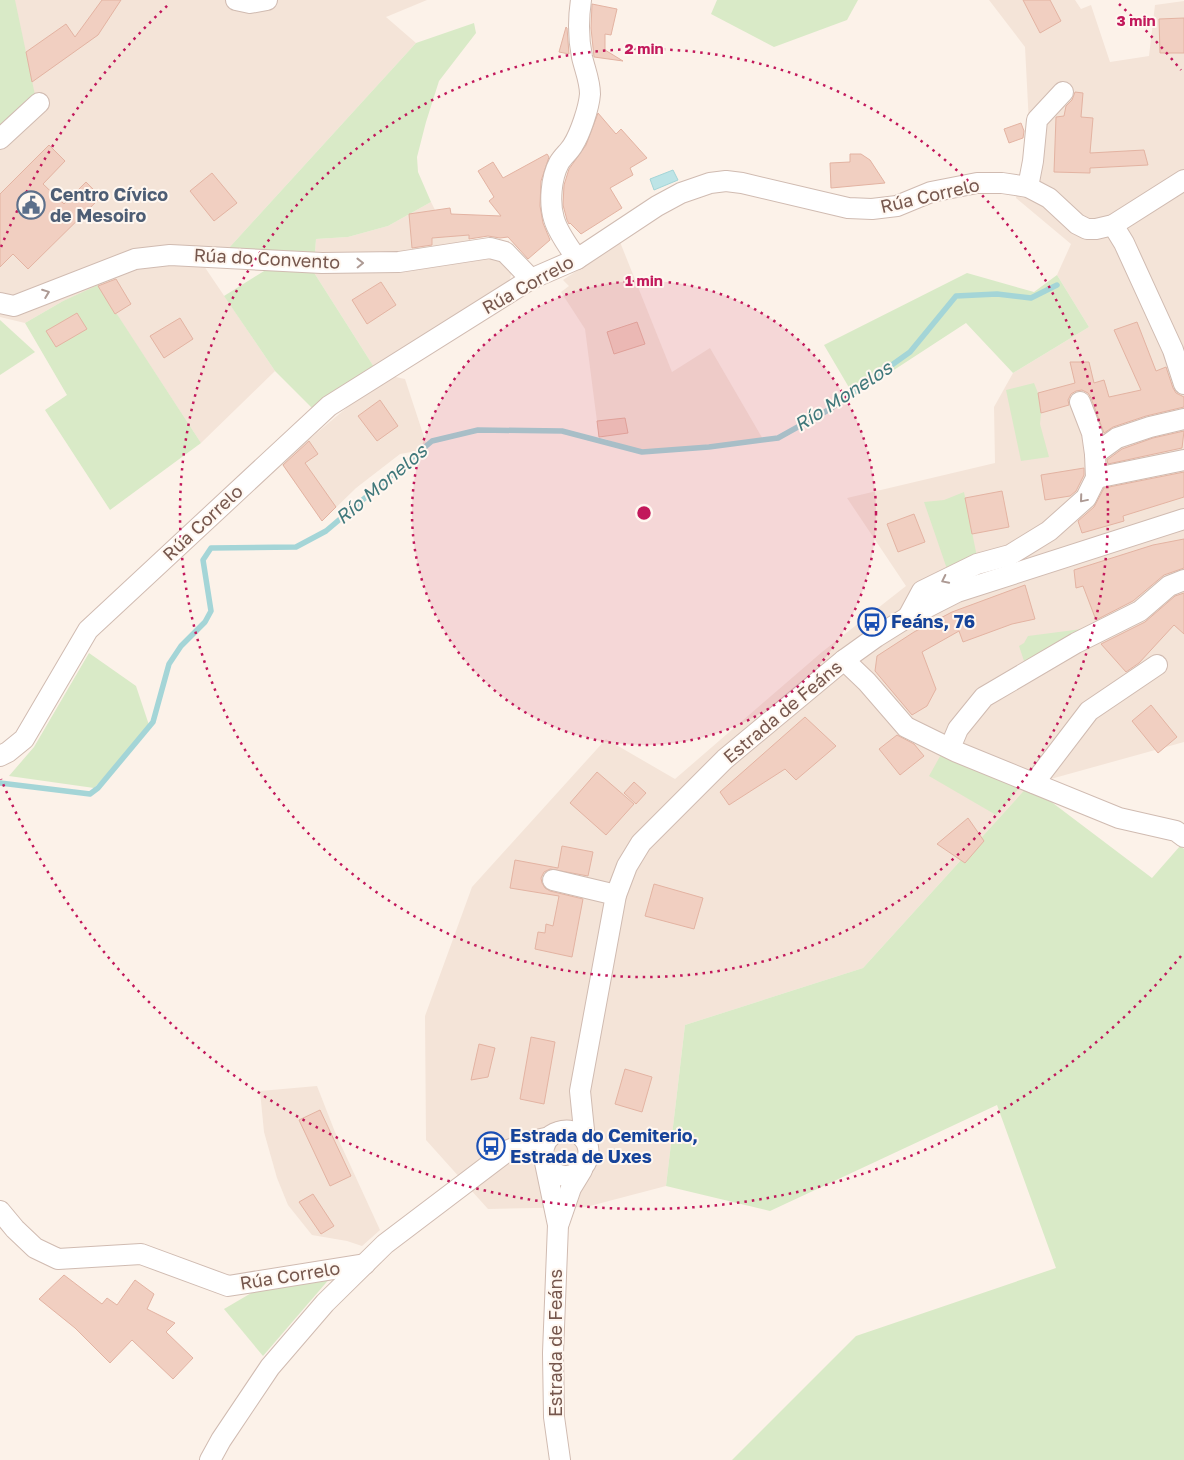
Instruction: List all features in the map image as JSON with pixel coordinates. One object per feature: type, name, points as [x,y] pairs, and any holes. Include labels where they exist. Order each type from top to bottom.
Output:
[{"type":"street","points":[[236,0],[250,3],[267,0]]},
{"type":"street","points":[[577,259],[554,221],[552,201],[558,164],[573,146],[590,96],[579,39],[578,20],[581,0]]},
{"type":"street","points":[[1028,187],[1037,120],[1062,92]]},
{"type":"street","points":[[0,139],[39,103]]},
{"type":"street","name":"Rúa Correlo","points":[[0,756],[24,739],[88,630],[329,406],[531,279],[577,259],[656,206],[681,193],[710,183],[742,182],[848,208],[872,209],[897,206],[931,192],[977,183],[1002,183],[1028,187],[1048,198],[1077,224],[1086,229],[1096,229],[1113,225],[1184,180]]},
{"type":"street","points":[[1113,225],[1124,243],[1173,350],[1184,384]]},
{"type":"street","name":"Rúa do Convento","points":[[0,303],[14,306],[135,259],[170,255],[322,263],[399,262],[490,248],[505,252],[531,279]]},
{"type":"street","points":[[908,617],[922,591],[977,564],[1010,555],[1049,531],[1086,498],[1096,478],[1095,454],[1092,433],[1080,402]]},
{"type":"street","points":[[1095,454],[1117,438],[1150,427],[1184,419]]},
{"type":"street","points":[[1096,478],[1184,460]]},
{"type":"street","name":"Estrada de Feáns","points":[[558,1225],[572,1188],[588,1159],[588,1146],[585,1140],[580,1091],[616,895],[627,866],[641,843],[725,759],[844,660],[908,617],[957,592],[1184,519]]},
{"type":"street","points":[[950,748],[958,729],[984,697],[1076,643],[1140,611],[1169,586],[1184,580]]},
{"type":"street","points":[[844,660],[867,682],[906,727],[950,748],[1119,818],[1176,830],[1184,837]]},
{"type":"street","points":[[1034,783],[1089,711],[1157,664]]},
{"type":"street","points":[[553,880],[616,895]]},
{"type":"street","name":"Estrada de Feáns","points":[[560,1460],[554,1417],[553,1353],[558,1225],[545,1162],[544,1147],[580,1091]]},
{"type":"street","points":[[210,1460],[270,1367],[325,1303],[385,1244],[456,1188],[484,1170],[509,1150],[553,1134],[569,1131],[575,1132],[585,1140]]},
{"type":"street","points":[[484,1170],[512,1158],[545,1162],[552,1172],[559,1175],[567,1176],[582,1170]]},
{"type":"street","name":"Rúa Correlo","points":[[0,1211],[35,1248],[58,1258],[141,1254],[228,1286],[365,1264]]},
{"type":"shaded area","points":[[0,0],[427,0],[386,17],[416,43],[228,249],[204,266],[275,371],[201,443],[98,286],[63,301],[25,323],[0,317]]},
{"type":"shaded area","points":[[989,0],[1075,0],[1081,9],[1091,5],[1110,62],[1149,56],[1155,5],[1184,1],[1184,742],[1029,785],[863,968],[685,1025],[666,1186],[586,1207],[488,1209],[426,1140],[425,1016],[472,887],[606,739],[675,779],[822,652],[906,586],[847,498],[995,463],[994,407],[1013,373],[1089,327],[1057,275],[1071,244],[1016,198],[1029,124],[1025,47]]},
{"type":"shaded area","points":[[431,202],[435,210],[467,229],[471,245],[394,254],[315,253],[316,239],[348,237],[388,226]]},
{"type":"shaded area","points":[[620,242],[672,372],[710,348],[764,441],[660,451],[638,450],[599,437],[585,329],[561,292],[569,286],[563,280]]},
{"type":"shaded area","points":[[496,257],[510,266],[511,275],[509,282],[374,367],[313,271]]},
{"type":"shaded area","points":[[391,376],[405,379],[428,449],[400,454],[356,488],[322,521],[281,463],[350,405]]},
{"type":"shaded area","points":[[317,1086],[335,1132],[380,1230],[362,1246],[347,1241],[312,1235],[288,1205],[277,1178],[264,1132],[260,1091]]},
{"type":"green space","points":[[0,0],[15,0],[35,95],[0,126]]},
{"type":"green space","points":[[717,0],[858,0],[847,20],[774,47],[711,14]]},
{"type":"green space","points":[[474,23],[476,33],[439,81],[417,157],[418,172],[431,202],[388,226],[348,237],[316,239],[315,253],[228,249],[416,43]]},
{"type":"green space","points":[[269,268],[313,271],[374,367],[315,411],[275,371],[224,296]]},
{"type":"green space","points":[[967,273],[1034,292],[1057,275],[1089,327],[1013,373],[966,323],[854,396],[824,345]]},
{"type":"green space","points":[[98,285],[201,443],[110,510],[45,410],[67,395],[25,323],[63,301]]},
{"type":"green space","points":[[0,320],[35,352],[0,375]]},
{"type":"green space","points":[[1034,383],[1038,393],[1041,413],[1040,424],[1049,457],[1021,461],[1006,390]]},
{"type":"green space","points":[[964,492],[977,557],[947,569],[924,502],[944,500]]},
{"type":"green space","points":[[1082,629],[1082,636],[1026,667],[1019,646],[1024,643],[1028,636]]},
{"type":"green space","points":[[89,653],[136,686],[150,728],[94,788],[9,776],[34,747]]},
{"type":"green space","points":[[943,751],[1021,786],[996,815],[929,776]]},
{"type":"green space","points":[[1029,785],[1152,878],[1180,846],[1184,849],[1184,1460],[732,1460],[856,1336],[1056,1268],[997,1105],[770,1211],[666,1186],[685,1025],[863,968]]},
{"type":"green space","points":[[331,1277],[263,1356],[224,1309],[258,1289]]},
{"type":"water","points":[[673,170],[678,180],[654,190],[650,179]]},
{"type":"building","points":[[102,0],[121,0],[98,35],[32,82],[26,52],[66,24],[75,37]]},
{"type":"building","points":[[1023,0],[1050,0],[1061,21],[1040,33]]},
{"type":"building","points":[[592,4],[617,9],[611,35],[605,34],[605,50],[623,61],[594,57],[591,28]]},
{"type":"building","points":[[1184,18],[1184,53],[1160,53],[1159,19]]},
{"type":"building","points":[[567,28],[569,54],[559,52]]},
{"type":"building","points":[[1075,92],[1083,93],[1081,117],[1093,118],[1090,153],[1144,150],[1148,165],[1090,168],[1090,173],[1054,172],[1056,117],[1064,116],[1066,106],[1072,100]]},
{"type":"building","points":[[598,113],[616,134],[621,129],[647,158],[630,168],[633,175],[610,188],[622,208],[581,234],[567,220],[563,205],[564,185],[569,169],[586,145]]},
{"type":"building","points":[[1021,123],[1024,131],[1023,138],[1009,143],[1004,129]]},
{"type":"building","name":"Centro Cívico de Mesoiro","points":[[49,145],[65,161],[43,184],[64,204],[86,182],[101,197],[28,269],[13,254],[0,267],[0,194]]},
{"type":"building","points":[[547,154],[549,157],[541,181],[540,206],[543,223],[550,240],[528,259],[508,237],[488,236],[469,239],[469,235],[432,238],[432,245],[412,248],[409,214],[450,208],[451,214],[501,216],[489,201],[494,197],[478,171],[493,162],[503,178]]},
{"type":"building","points":[[850,154],[861,154],[870,160],[885,183],[831,188],[830,163],[850,162]]},
{"type":"building","points":[[212,173],[237,203],[214,221],[190,191]]},
{"type":"building","points":[[116,279],[131,304],[115,314],[98,286]]},
{"type":"building","points":[[381,282],[396,305],[367,324],[352,300]]},
{"type":"building","points":[[77,313],[87,329],[56,347],[46,331]]},
{"type":"building","points":[[180,318],[193,339],[164,358],[150,336]]},
{"type":"building","points":[[637,322],[645,344],[614,354],[607,332]]},
{"type":"building","points":[[1137,322],[1156,371],[1166,367],[1176,393],[1184,397],[1184,407],[1146,416],[1113,427],[1104,433],[1091,398],[1088,393],[1082,390],[1071,394],[1068,400],[1069,405],[1041,413],[1038,393],[1075,383],[1070,362],[1089,362],[1094,383],[1104,380],[1109,397],[1141,390],[1114,330]]},
{"type":"building","points":[[380,400],[398,426],[377,441],[358,416]]},
{"type":"building","points":[[625,418],[628,433],[599,437],[597,421]]},
{"type":"building","points":[[1184,431],[1182,448],[1108,464],[1107,460],[1122,449],[1153,438]]},
{"type":"building","points":[[309,441],[318,454],[305,463],[336,507],[322,521],[283,465]]},
{"type":"building","points":[[1084,468],[1084,475],[1076,491],[1070,496],[1045,500],[1041,475]]},
{"type":"building","points":[[1184,472],[1184,497],[1123,516],[1124,521],[1082,533],[1078,521],[1094,507],[1104,488]]},
{"type":"building","points":[[1002,491],[1009,527],[972,534],[965,498]]},
{"type":"building","points":[[914,514],[925,542],[898,552],[887,524]]},
{"type":"building","points":[[1184,539],[1184,568],[1164,575],[1133,601],[1096,620],[1083,586],[1076,588],[1074,570],[1153,545]]},
{"type":"building","points":[[1025,585],[1035,619],[1012,624],[963,642],[959,631],[922,652],[936,689],[927,706],[912,715],[875,671],[877,656],[914,632],[952,612]]},
{"type":"building","points":[[1184,593],[1184,634],[1174,625],[1139,663],[1126,672],[1101,644],[1145,622],[1175,596]]},
{"type":"building","points":[[1151,705],[1177,737],[1158,753],[1132,721]]},
{"type":"building","points":[[805,717],[836,746],[796,780],[785,769],[729,805],[720,792]]},
{"type":"building","points":[[897,735],[914,744],[924,756],[900,775],[879,749]]},
{"type":"building","points":[[597,772],[634,804],[606,835],[570,803]]},
{"type":"building","points":[[634,782],[646,793],[636,804],[624,793]]},
{"type":"building","points":[[968,818],[984,841],[965,863],[937,844]]},
{"type":"building","points":[[562,846],[593,852],[588,876],[550,869],[544,872],[541,878],[545,888],[550,891],[583,899],[572,957],[535,949],[538,932],[545,933],[546,924],[553,926],[559,896],[510,888],[515,860],[558,868]]},
{"type":"building","points":[[654,884],[703,898],[694,929],[645,916]]},
{"type":"building","points":[[531,1037],[555,1042],[544,1104],[520,1099]]},
{"type":"building","points":[[479,1044],[495,1048],[488,1077],[471,1080]]},
{"type":"building","points":[[625,1069],[652,1077],[642,1112],[615,1104]]},
{"type":"building","points":[[320,1110],[351,1176],[330,1186],[299,1120]]},
{"type":"building","points":[[313,1194],[334,1226],[321,1234],[299,1202]]},
{"type":"building","points":[[64,1275],[102,1304],[107,1298],[117,1305],[135,1280],[154,1294],[147,1309],[175,1323],[166,1332],[193,1358],[173,1379],[132,1340],[110,1363],[75,1328],[39,1299]]},
{"type":"waterway","name":"Río Monelos","points":[[0,783],[90,794],[98,788],[153,722],[169,664],[181,646],[205,622],[211,611],[203,560],[211,548],[296,547],[326,531],[432,441],[478,430],[562,431],[642,452],[709,447],[778,438],[830,409],[910,352],[956,296],[997,294],[1031,298],[1057,285]]},
{"type":"place","name":"Centro Cívico de Mesoiro","points":[[31,205]]},
{"type":"place","name":"Feáns, 76","points":[[872,622]]},
{"type":"place","name":"Estrada do Cemiterio, Estrada de Uxes","points":[[491,1146]]}]
